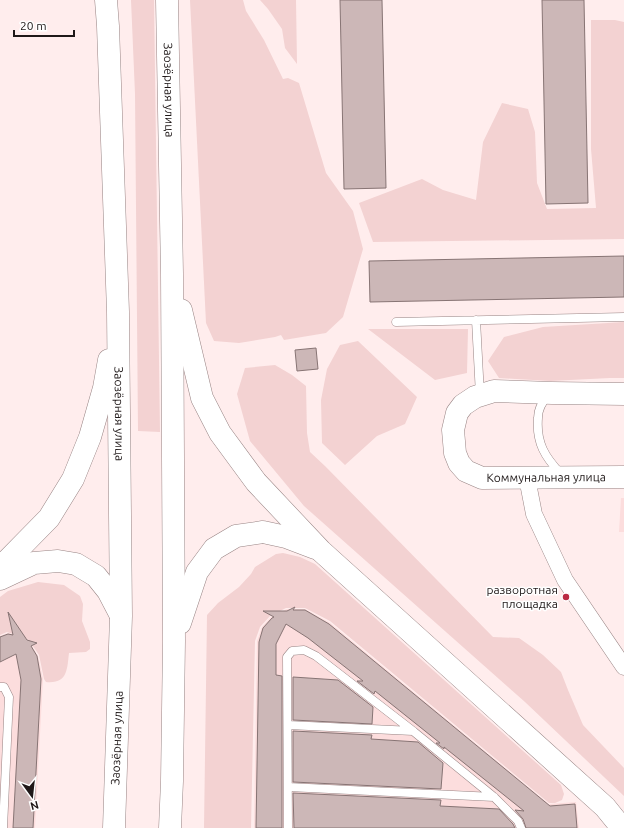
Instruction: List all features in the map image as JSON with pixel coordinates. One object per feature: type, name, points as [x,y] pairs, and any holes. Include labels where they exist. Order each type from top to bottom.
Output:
[{"type":"main road","name":"Заозёрная улица","points":[[106,0],[118,312],[121,616],[114,828]]},
{"type":"main road","name":"Заозёрная улица","points":[[167,0],[172,274],[174,641],[170,828]]},
{"type":"main road","points":[[172,274],[202,398],[220,433],[256,482],[321,551],[605,807],[622,828]]},
{"type":"main road","points":[[0,568],[49,518],[73,479],[90,437],[104,388],[118,312]]},
{"type":"main road","name":"Коммунальная улица","points":[[624,394],[494,391],[475,397],[463,405],[457,413],[453,430],[455,453],[459,463],[466,471],[482,478],[624,477]]},
{"type":"main road","points":[[174,641],[197,572],[214,549],[236,536],[263,532],[286,537],[321,551]]},
{"type":"main road","points":[[0,579],[34,563],[58,561],[76,564],[96,576],[108,591],[121,616]]},
{"type":"street","points":[[526,478],[534,514],[565,580],[624,667]]},
{"type":"lane","points":[[396,322],[624,317]]},
{"type":"lane","points":[[476,320],[480,395]]},
{"type":"lane","points":[[552,393],[545,399],[541,406],[538,415],[537,432],[545,454],[564,477]]},
{"type":"lane","points":[[288,828],[287,657],[292,650],[304,650],[316,656],[413,731],[494,797],[518,821],[520,828]]},
{"type":"lane","points":[[0,687],[4,687],[9,697],[3,777],[4,828]]},
{"type":"lane","points":[[288,724],[413,731]]},
{"type":"lane","points":[[288,786],[494,797]]},
{"type":"shaded area","points":[[131,0],[154,0],[160,432],[138,431],[135,94]]},
{"type":"shaded area","points":[[190,0],[243,0],[246,11],[264,40],[283,79],[288,78],[299,83],[326,173],[353,211],[363,249],[343,317],[326,333],[284,340],[281,335],[239,343],[214,341],[206,323]]},
{"type":"shaded area","points":[[260,0],[296,0],[297,64],[285,48],[282,29]]},
{"type":"shaded area","points":[[591,20],[615,20],[624,22],[624,239],[373,242],[359,203],[422,179],[443,190],[476,200],[483,142],[502,103],[528,109],[535,132],[537,183],[547,209],[596,208],[591,149]]},
{"type":"shaded area","points":[[624,322],[624,378],[550,381],[499,378],[488,361],[504,337],[543,327]]},
{"type":"shaded area","points":[[368,329],[468,329],[467,373],[435,380]]},
{"type":"shaded area","points":[[358,341],[417,397],[405,424],[377,436],[345,465],[322,443],[321,400],[327,369],[340,345]]},
{"type":"shaded area","points":[[275,365],[292,375],[306,386],[307,433],[310,452],[493,637],[519,638],[543,655],[561,672],[583,725],[624,768],[624,796],[525,702],[304,506],[250,441],[237,394],[245,368]]},
{"type":"shaded area","points":[[621,498],[624,498],[624,532],[619,532]]},
{"type":"shaded area","points":[[283,553],[300,557],[315,564],[561,785],[564,794],[562,800],[555,803],[549,803],[330,621],[305,608],[286,608],[270,616],[260,627],[255,641],[251,828],[204,828],[207,615],[218,603],[239,587],[251,574],[255,567],[276,554]]},
{"type":"shaded area","points":[[38,582],[64,585],[80,596],[83,604],[82,621],[90,642],[90,649],[86,652],[69,653],[67,670],[59,681],[46,682],[39,655],[28,639],[7,632],[0,635],[0,597],[8,591]]},
{"type":"shaded area","points":[[287,609],[305,609],[330,623],[549,804],[576,802],[579,828],[254,828],[257,641],[262,627],[271,617]]},
{"type":"shaded area","points":[[8,633],[28,639],[38,656],[43,679],[35,828],[0,828],[0,636]]},
{"type":"building","points":[[340,0],[382,0],[386,188],[344,189]]},
{"type":"building","points":[[542,0],[584,0],[588,203],[546,204]]},
{"type":"building","points":[[624,256],[624,297],[370,302],[369,261]]},
{"type":"building","points":[[316,348],[318,369],[297,371],[295,350]]},
{"type":"building","points":[[295,607],[293,610],[305,610],[329,624],[550,806],[575,804],[577,828],[526,828],[523,819],[515,810],[524,811],[444,747],[444,749],[436,743],[440,743],[375,691],[374,694],[357,681],[363,681],[308,638],[286,624],[276,644],[276,675],[282,676],[282,828],[256,828],[259,642],[263,628],[274,617],[263,611],[287,611]]},
{"type":"building","points":[[8,612],[27,640],[37,643],[31,646],[37,656],[41,679],[33,828],[13,828],[21,680],[16,654],[0,662],[0,637],[8,634],[13,635]]},
{"type":"building","points":[[293,677],[338,680],[373,707],[372,724],[293,720]]},
{"type":"building","points":[[293,731],[372,735],[371,739],[418,742],[443,763],[441,789],[293,782]]},
{"type":"building","points":[[293,793],[441,800],[440,806],[499,809],[515,828],[294,828]]},
{"type":"place","name":"разворотная площадка","points":[[566,597]]}]
